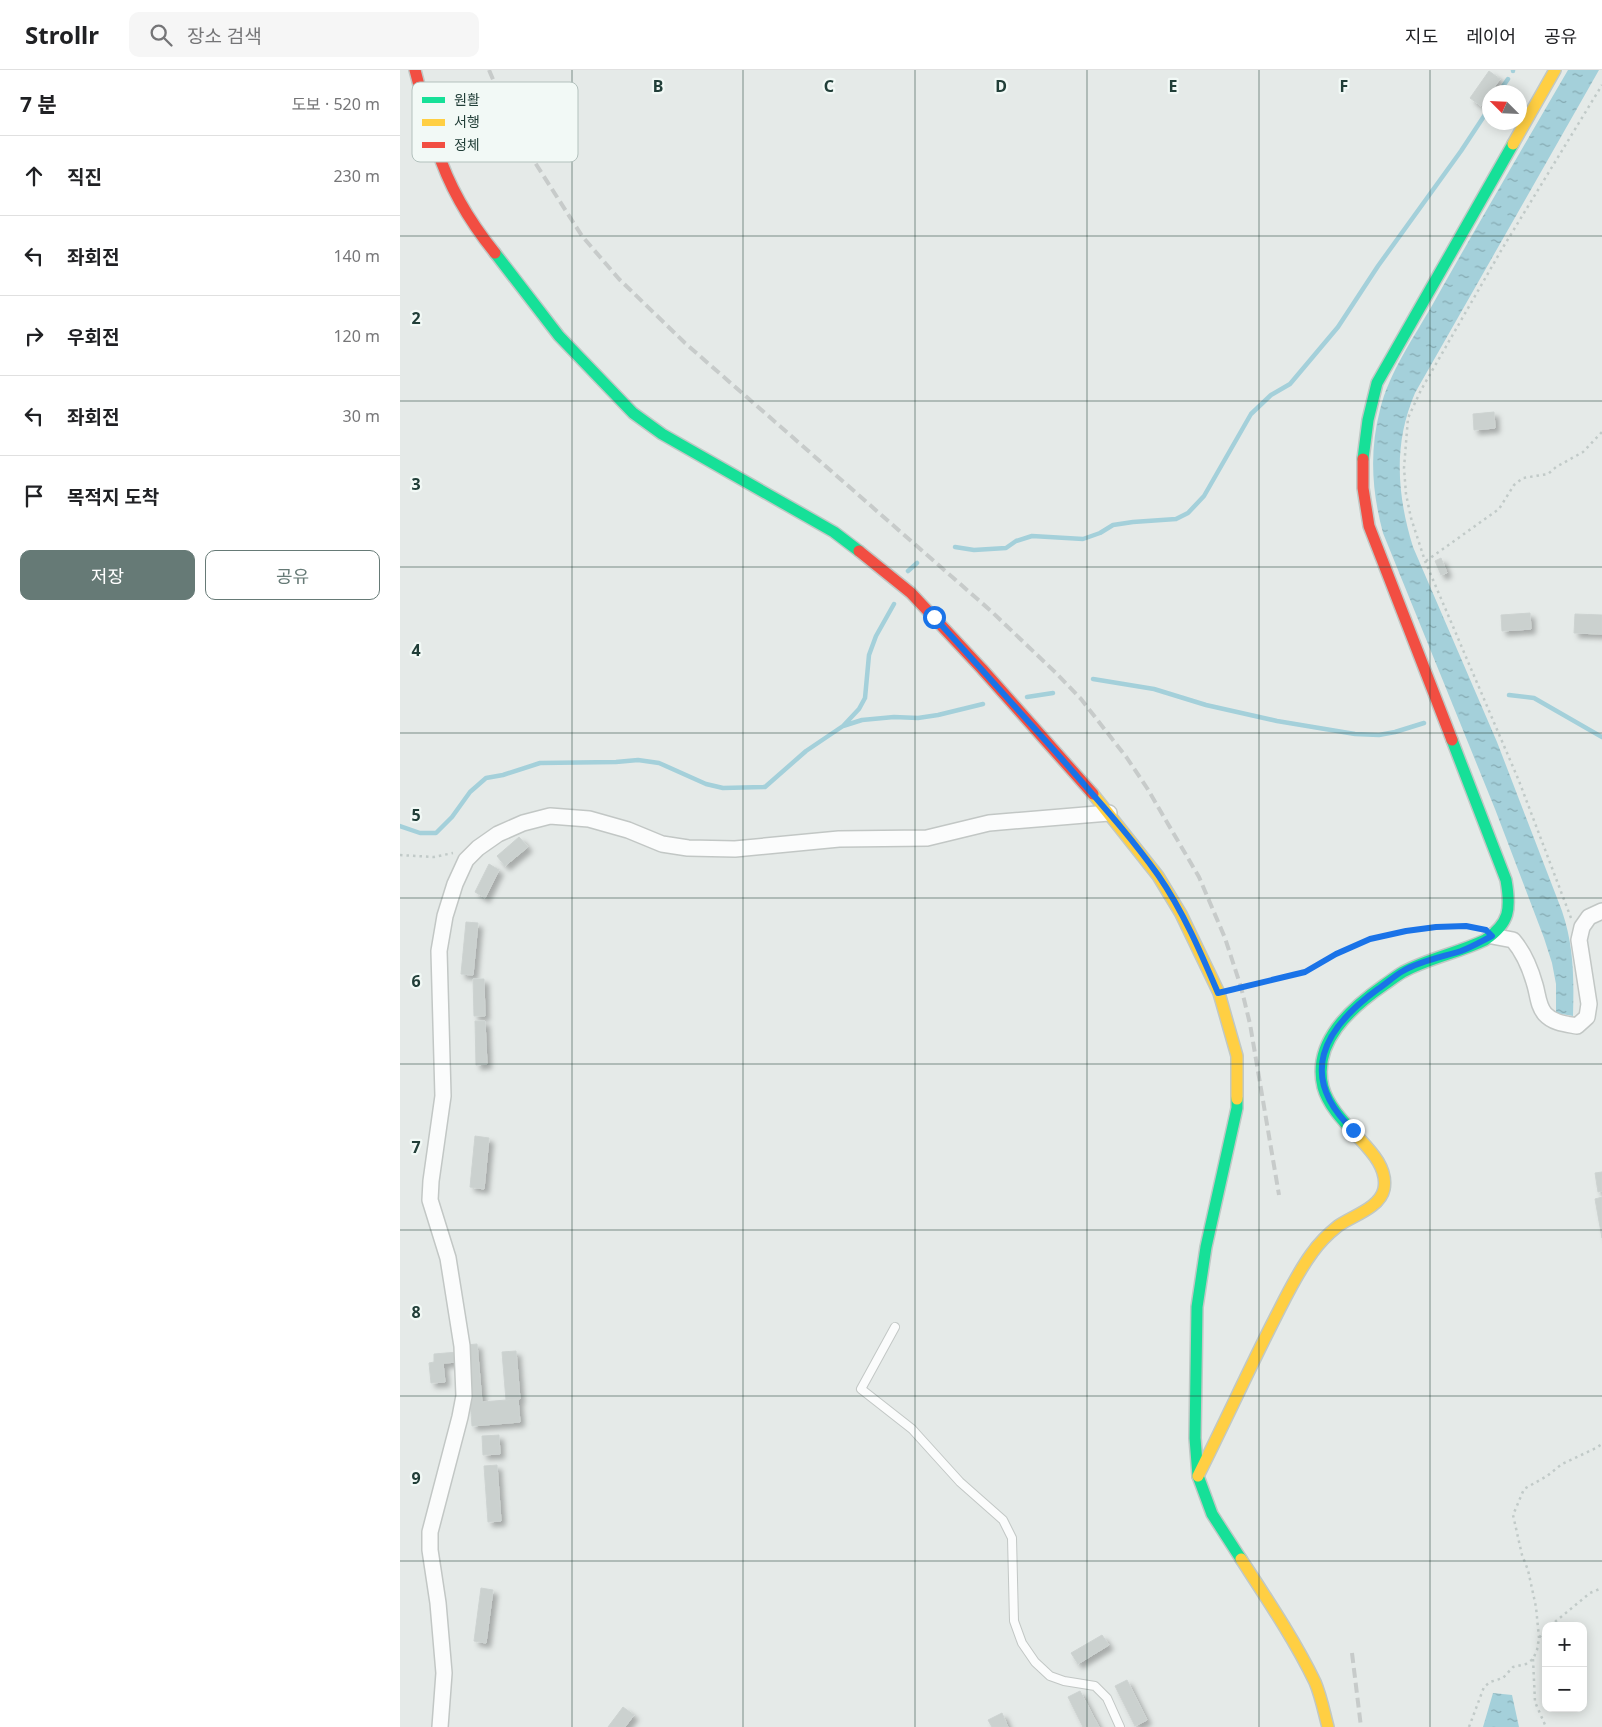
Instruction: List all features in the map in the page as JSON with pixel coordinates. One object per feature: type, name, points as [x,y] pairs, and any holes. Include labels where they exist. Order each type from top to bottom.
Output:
[{"type":"main road","points":[[1198,1476],[1257,1354],[1303,1266],[1324,1238],[1374,1203],[1384,1189],[1385,1179],[1383,1170],[1376,1156],[1335,1111],[1322,1085],[1324,1055],[1330,1039],[1341,1022],[1357,1005],[1404,971],[1463,950],[1492,936],[1502,927],[1508,914],[1510,900],[1506,880],[1369,526],[1362,485],[1362,449],[1377,383],[1555,70]]},
{"type":"main road","points":[[442,162],[454,191],[471,221],[559,336],[609,391],[633,414],[662,434],[834,532],[911,593],[1109,812],[1158,876],[1185,922],[1218,993],[1237,1056],[1238,1082],[1237,1108],[1206,1247],[1197,1307],[1195,1420],[1198,1476],[1212,1514],[1286,1629],[1315,1683],[1328,1727]]},
{"type":"street","points":[[440,1727],[444,1673],[438,1603],[430,1550],[430,1532],[458,1427],[464,1396],[462,1346],[448,1258],[430,1200],[443,1096],[439,951],[444,916],[466,860],[478,848],[498,834],[523,823],[550,816],[589,819],[628,830],[662,844],[688,848],[735,849],[839,839],[927,838],[988,823],[1109,812]]},
{"type":"street","points":[[1492,936],[1513,940],[1524,953],[1541,1008],[1546,1015],[1564,1024],[1577,1026],[1587,1017],[1589,1004],[1578,940],[1582,927],[1589,917],[1602,911]]},
{"type":"lane","points":[[895,1327],[861,1389],[912,1429],[960,1482],[1002,1520],[1012,1538],[1014,1621],[1022,1643],[1035,1662],[1050,1676],[1064,1681],[1095,1686],[1107,1698],[1120,1727]]},
{"type":"path","points":[[1578,940],[1564,896],[1519,781],[1425,561],[1411,518],[1406,494],[1404,468],[1408,418],[1421,390],[1502,249],[1602,85]]},
{"type":"path","points":[[1425,561],[1499,509],[1514,485],[1523,478],[1548,474],[1556,467],[1583,452],[1602,432]]},
{"type":"path","points":[[400,855],[434,857],[478,848]]},
{"type":"path","points":[[1218,993],[1305,972],[1336,954],[1370,939],[1406,931],[1466,926],[1486,930],[1492,936]]},
{"type":"path","points":[[1546,1727],[1535,1702],[1533,1659],[1539,1638],[1536,1606],[1513,1515],[1524,1489],[1547,1476],[1562,1464],[1602,1444]]},
{"type":"path","points":[[1555,1622],[1590,1593],[1602,1588]]},
{"type":"path","points":[[1539,1638],[1542,1634]]},
{"type":"path","points":[[1468,1727],[1484,1687],[1490,1682],[1503,1678],[1513,1667],[1526,1664],[1533,1659]]},
{"type":"water","points":[[1568,70],[1599,70],[1415,393],[1403,431],[1400,450],[1400,470],[1403,508],[1413,547],[1497,742],[1562,911],[1569,937],[1572,963],[1573,1016],[1556,1013],[1556,984],[1544,938],[1495,809],[1383,533],[1376,502],[1373,472],[1374,441],[1380,410],[1396,368]]},
{"type":"water","points":[[1493,1693],[1512,1695],[1519,1727],[1483,1727]]},
{"type":"building","points":[[1489,71],[1500,79],[1496,85],[1482,85],[1481,106],[1470,98]]},
{"type":"building","points":[[1494,412],[1495,428],[1474,430],[1473,414]]},
{"type":"building","points":[[1441,558],[1447,573],[1441,575],[1435,561]]},
{"type":"building","points":[[1530,613],[1531,629],[1502,631],[1501,615]]},
{"type":"building","points":[[1575,614],[1602,615],[1602,634],[1574,633]]},
{"type":"building","points":[[519,837],[528,847],[505,866],[497,856]]},
{"type":"building","points":[[489,864],[499,870],[485,898],[475,892]]},
{"type":"building","points":[[466,922],[478,923],[473,975],[461,974]]},
{"type":"building","points":[[473,979],[484,979],[485,1016],[474,1016]]},
{"type":"building","points":[[475,1021],[485,1021],[487,1064],[476,1065]]},
{"type":"building","points":[[475,1136],[489,1138],[484,1189],[470,1187]]},
{"type":"building","points":[[1602,1172],[1602,1191],[1598,1192],[1595,1173]]},
{"type":"building","points":[[1602,1197],[1602,1238],[1595,1199]]},
{"type":"building","points":[[477,1344],[482,1402],[518,1399],[520,1422],[472,1426],[466,1345]]},
{"type":"building","points":[[516,1351],[520,1399],[506,1400],[502,1352]]},
{"type":"building","points":[[458,1352],[459,1362],[443,1363],[445,1382],[431,1383],[429,1363],[434,1362],[434,1354]]},
{"type":"building","points":[[499,1435],[500,1454],[483,1455],[482,1436]]},
{"type":"building","points":[[497,1465],[501,1521],[488,1522],[484,1466]]},
{"type":"building","points":[[481,1588],[493,1590],[486,1643],[474,1641]]},
{"type":"building","points":[[1102,1635],[1109,1645],[1078,1664],[1071,1653]]},
{"type":"building","points":[[1127,1680],[1147,1720],[1135,1726],[1115,1686]]},
{"type":"building","points":[[1080,1691],[1099,1727],[1083,1727],[1068,1697]]},
{"type":"building","points":[[623,1707],[634,1715],[625,1727],[608,1727]]},
{"type":"building","points":[[1002,1713],[1008,1727],[992,1727],[988,1720]]},
{"type":"waterway","points":[[1504,85],[1508,79]]},
{"type":"waterway","points":[[955,547],[974,550],[1006,548],[1016,541],[1032,536],[1083,539],[1100,533],[1113,525],[1176,519],[1188,513],[1204,496],[1251,414],[1271,395],[1290,384],[1338,327],[1378,266],[1482,119]]},
{"type":"waterway","points":[[908,571],[917,563]]},
{"type":"waterway","points":[[844,725],[859,709],[865,698],[869,655],[876,636],[894,604]]},
{"type":"waterway","points":[[1093,679],[1154,689],[1206,705],[1277,721],[1355,734],[1379,735],[1424,723]]},
{"type":"waterway","points":[[1027,697],[1053,693]]},
{"type":"waterway","points":[[1509,695],[1534,698],[1602,737]]},
{"type":"waterway","points":[[400,826],[420,833],[436,833],[452,817],[470,792],[486,778],[503,775],[540,763],[638,760],[659,763],[706,784],[723,788],[765,787],[806,751],[843,726],[862,720],[894,717],[918,718],[938,715],[983,704]]},
{"type":"railway","points":[[489,70],[494,82]]},
{"type":"railway","points":[[535,162],[582,236],[619,279],[685,343],[991,611],[1081,699],[1127,758],[1147,788],[1199,877],[1225,938],[1241,987],[1250,1024],[1279,1195]]},
{"type":"railway","points":[[1352,1653],[1361,1727]]},
{"type":"traffic: fast","points":[[1363,459],[1368,420],[1377,383],[1513,144]]},
{"type":"traffic: fast","points":[[495,253],[559,336],[633,413],[662,434],[834,532],[859,551]]},
{"type":"traffic: fast","points":[[1358,1137],[1333,1107],[1323,1087],[1321,1071],[1323,1055],[1337,1028],[1359,1004],[1398,975],[1413,967],[1485,940],[1500,928],[1507,914],[1506,880],[1452,740]]},
{"type":"traffic: fast","points":[[1237,1099],[1237,1108],[1206,1247],[1197,1307],[1195,1438],[1198,1476],[1212,1514],[1241,1559]]},
{"type":"traffic: slow","points":[[1513,144],[1555,70]]},
{"type":"traffic: slow","points":[[1093,794],[1158,876],[1181,914],[1219,993],[1237,1056],[1237,1099]]},
{"type":"traffic: slow","points":[[1198,1476],[1271,1326],[1306,1262],[1331,1232],[1365,1211],[1381,1196],[1385,1181],[1381,1167],[1373,1154],[1358,1137]]},
{"type":"traffic: slow","points":[[1241,1559],[1280,1619],[1307,1666],[1321,1698],[1328,1727]]},
{"type":"traffic: jam","points":[[415,70],[418,82]]},
{"type":"traffic: jam","points":[[442,162],[454,190],[469,216],[495,253]]},
{"type":"traffic: jam","points":[[1363,459],[1363,488],[1369,526],[1452,740]]},
{"type":"traffic: jam","points":[[859,551],[911,593],[982,669],[1093,794]]},
{"type":"route","points":[[934,617],[1109,812],[1158,876],[1181,914],[1218,993],[1266,983],[1305,972],[1336,954],[1370,939],[1406,931],[1466,926],[1486,930],[1492,936],[1463,950],[1404,971],[1357,1005],[1341,1022],[1330,1039],[1324,1055],[1322,1085],[1335,1111],[1353,1130]]}]
